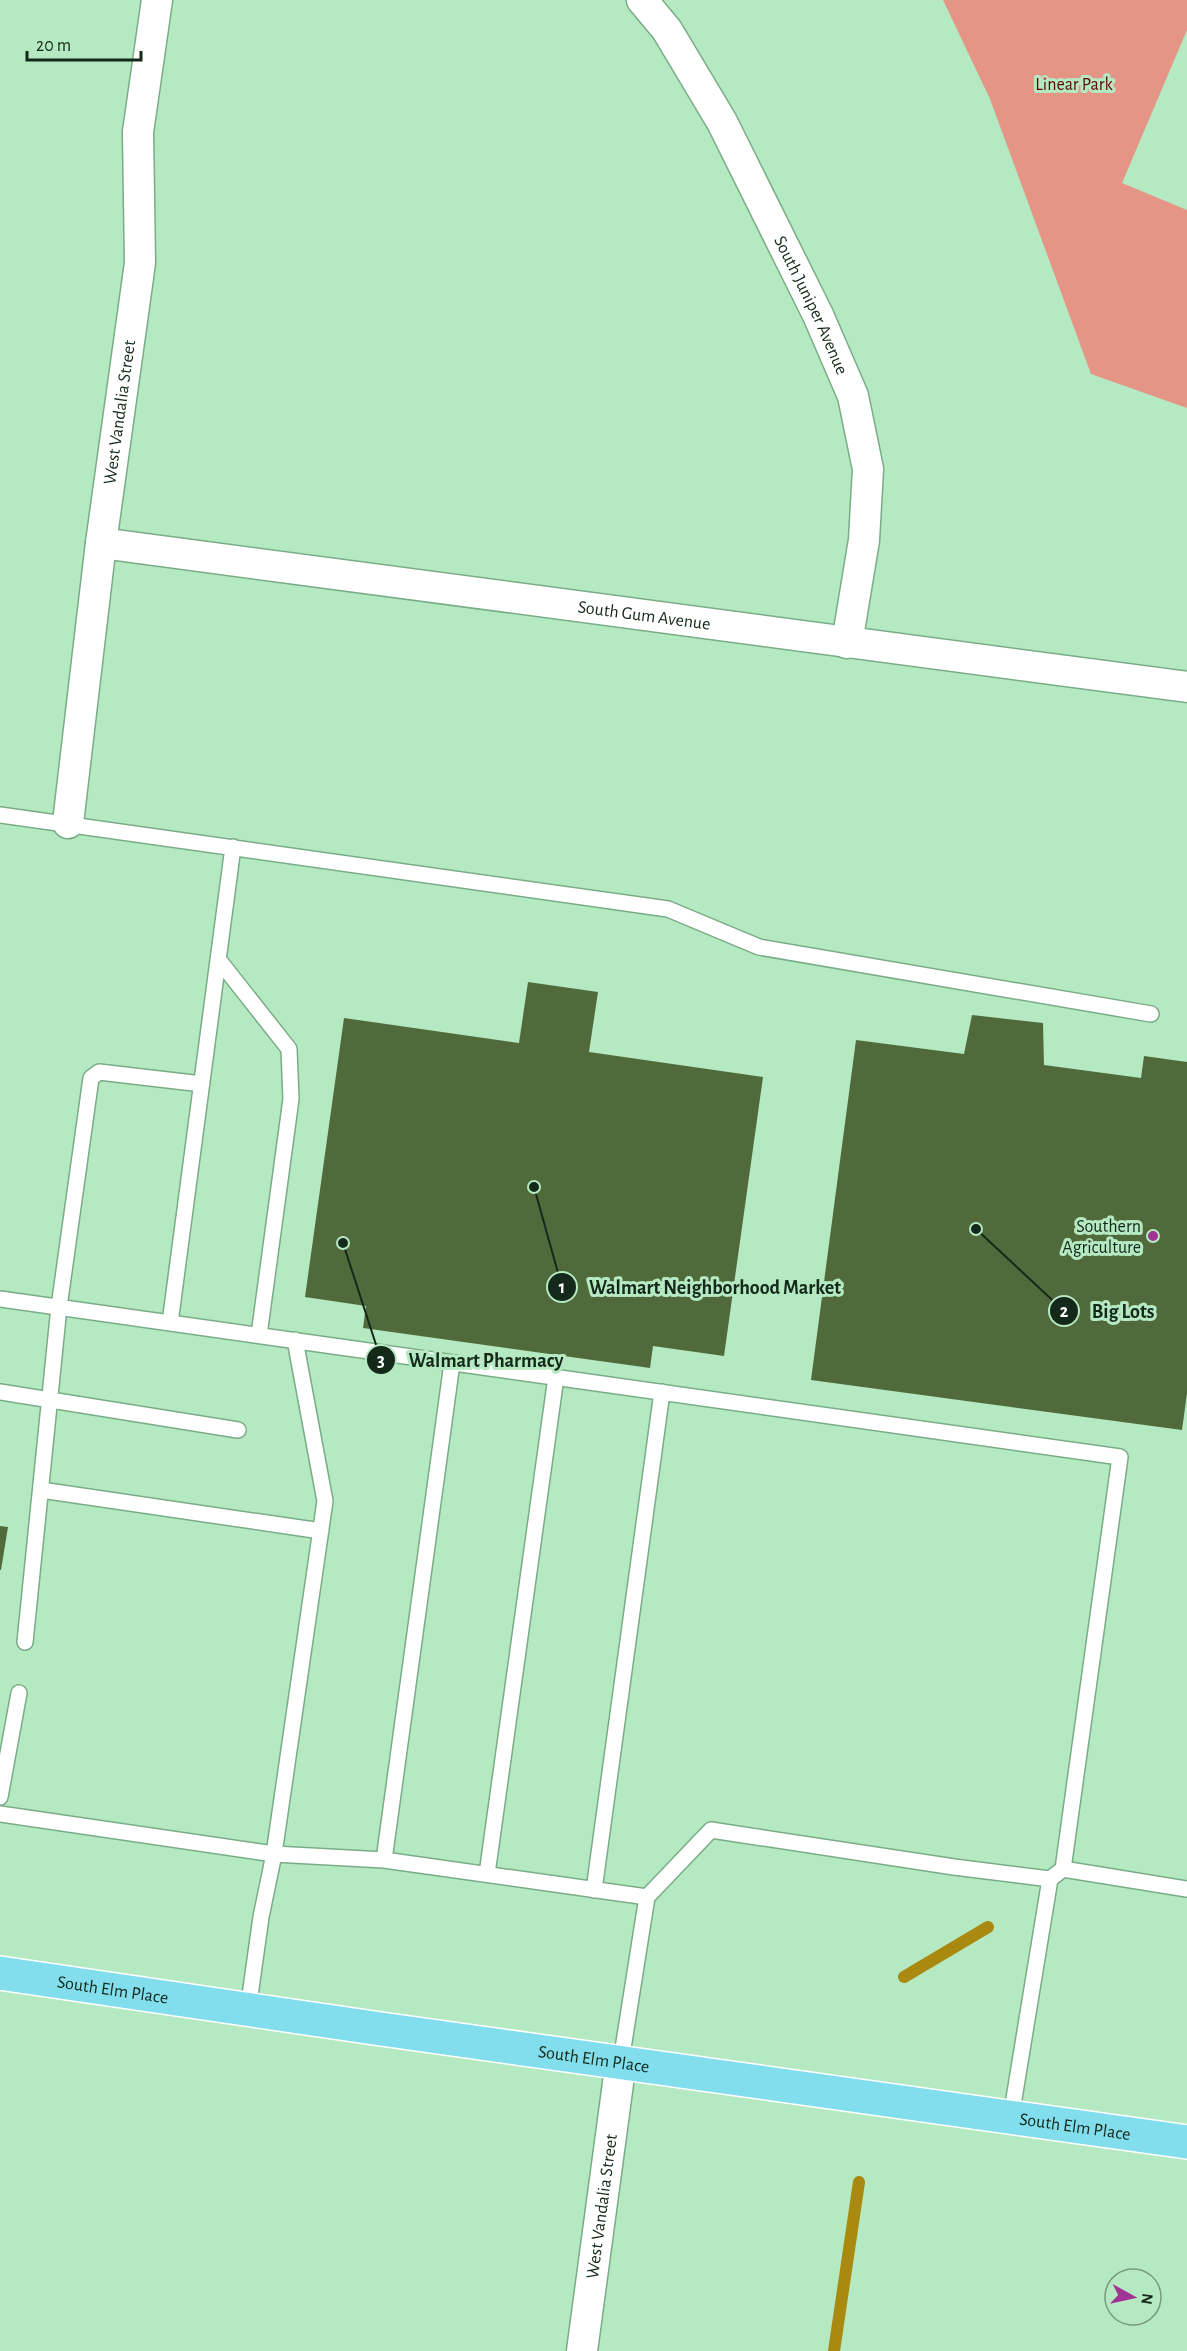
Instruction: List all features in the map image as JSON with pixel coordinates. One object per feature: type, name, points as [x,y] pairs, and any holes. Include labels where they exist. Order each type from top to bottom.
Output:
[{"type":"main road","name":"South Elm Place","points":[[0,1973],[1187,2142]]},
{"type":"street","name":"West Vandalia Street","points":[[68,823],[101,543],[140,263],[138,132],[157,0]]},
{"type":"street","name":"South Juniper Avenue","points":[[642,0],[667,30],[723,122],[818,315],[853,396],[868,470],[864,540],[848,643]]},
{"type":"street","name":"South Gum Avenue","points":[[101,543],[1187,687]]},
{"type":"street","name":"West Vandalia Street","points":[[582,2351],[621,2061]]},
{"type":"lane","points":[[0,815],[668,909],[759,947],[1151,1014]]},
{"type":"lane","points":[[170,1323],[233,847]]},
{"type":"lane","points":[[218,959],[289,1049],[291,1099],[259,1335]]},
{"type":"lane","points":[[25,1642],[59,1307],[91,1078],[99,1072],[202,1084]]},
{"type":"lane","points":[[0,1299],[1120,1457],[1063,1869],[1050,1879],[1011,2117]]},
{"type":"lane","points":[[248,2010],[261,1917],[274,1854],[326,1501],[295,1340]]},
{"type":"lane","points":[[384,1860],[452,1363]]},
{"type":"lane","points":[[487,1874],[556,1377]]},
{"type":"lane","points":[[0,1392],[238,1430]]},
{"type":"lane","points":[[594,1890],[662,1392]]},
{"type":"lane","points":[[41,1490],[321,1531]]},
{"type":"lane","points":[[0,1797],[19,1694]]},
{"type":"lane","points":[[0,1814],[274,1854],[384,1860],[647,1897]]},
{"type":"lane","points":[[621,2061],[647,1897],[711,1830],[954,1867],[1050,1879]]},
{"type":"lane","points":[[1063,1869],[1187,1889]]},
{"type":"green space","name":"Linear Park","points":[[943,0],[1187,0],[1187,30],[1122,183],[1187,210],[1187,408],[1091,374],[990,99]]},
{"type":"building","points":[[528,982],[598,992],[589,1052],[763,1077],[724,1356],[653,1346],[650,1368],[363,1328],[366,1306],[305,1297],[344,1018],[519,1043]]},
{"type":"building","points":[[972,1015],[1043,1023],[1044,1065],[1141,1078],[1144,1056],[1187,1062],[1187,1393],[1182,1430],[811,1380],[856,1040],[964,1054]]},
{"type":"building","points":[[0,1526],[8,1527],[1,1570],[0,1570]]},
{"type":"waterway","points":[[904,1977],[988,1927]]},
{"type":"waterway","points":[[834,2351],[859,2182]]},
{"type":"place","name":"Walmart Neighborhood Market","points":[[534,1187]]},
{"type":"place","name":"Big Lots","points":[[976,1229]]},
{"type":"place","name":"Southern Agriculture","points":[[1153,1236]]},
{"type":"place","name":"Walmart Pharmacy","points":[[343,1243]]}]
